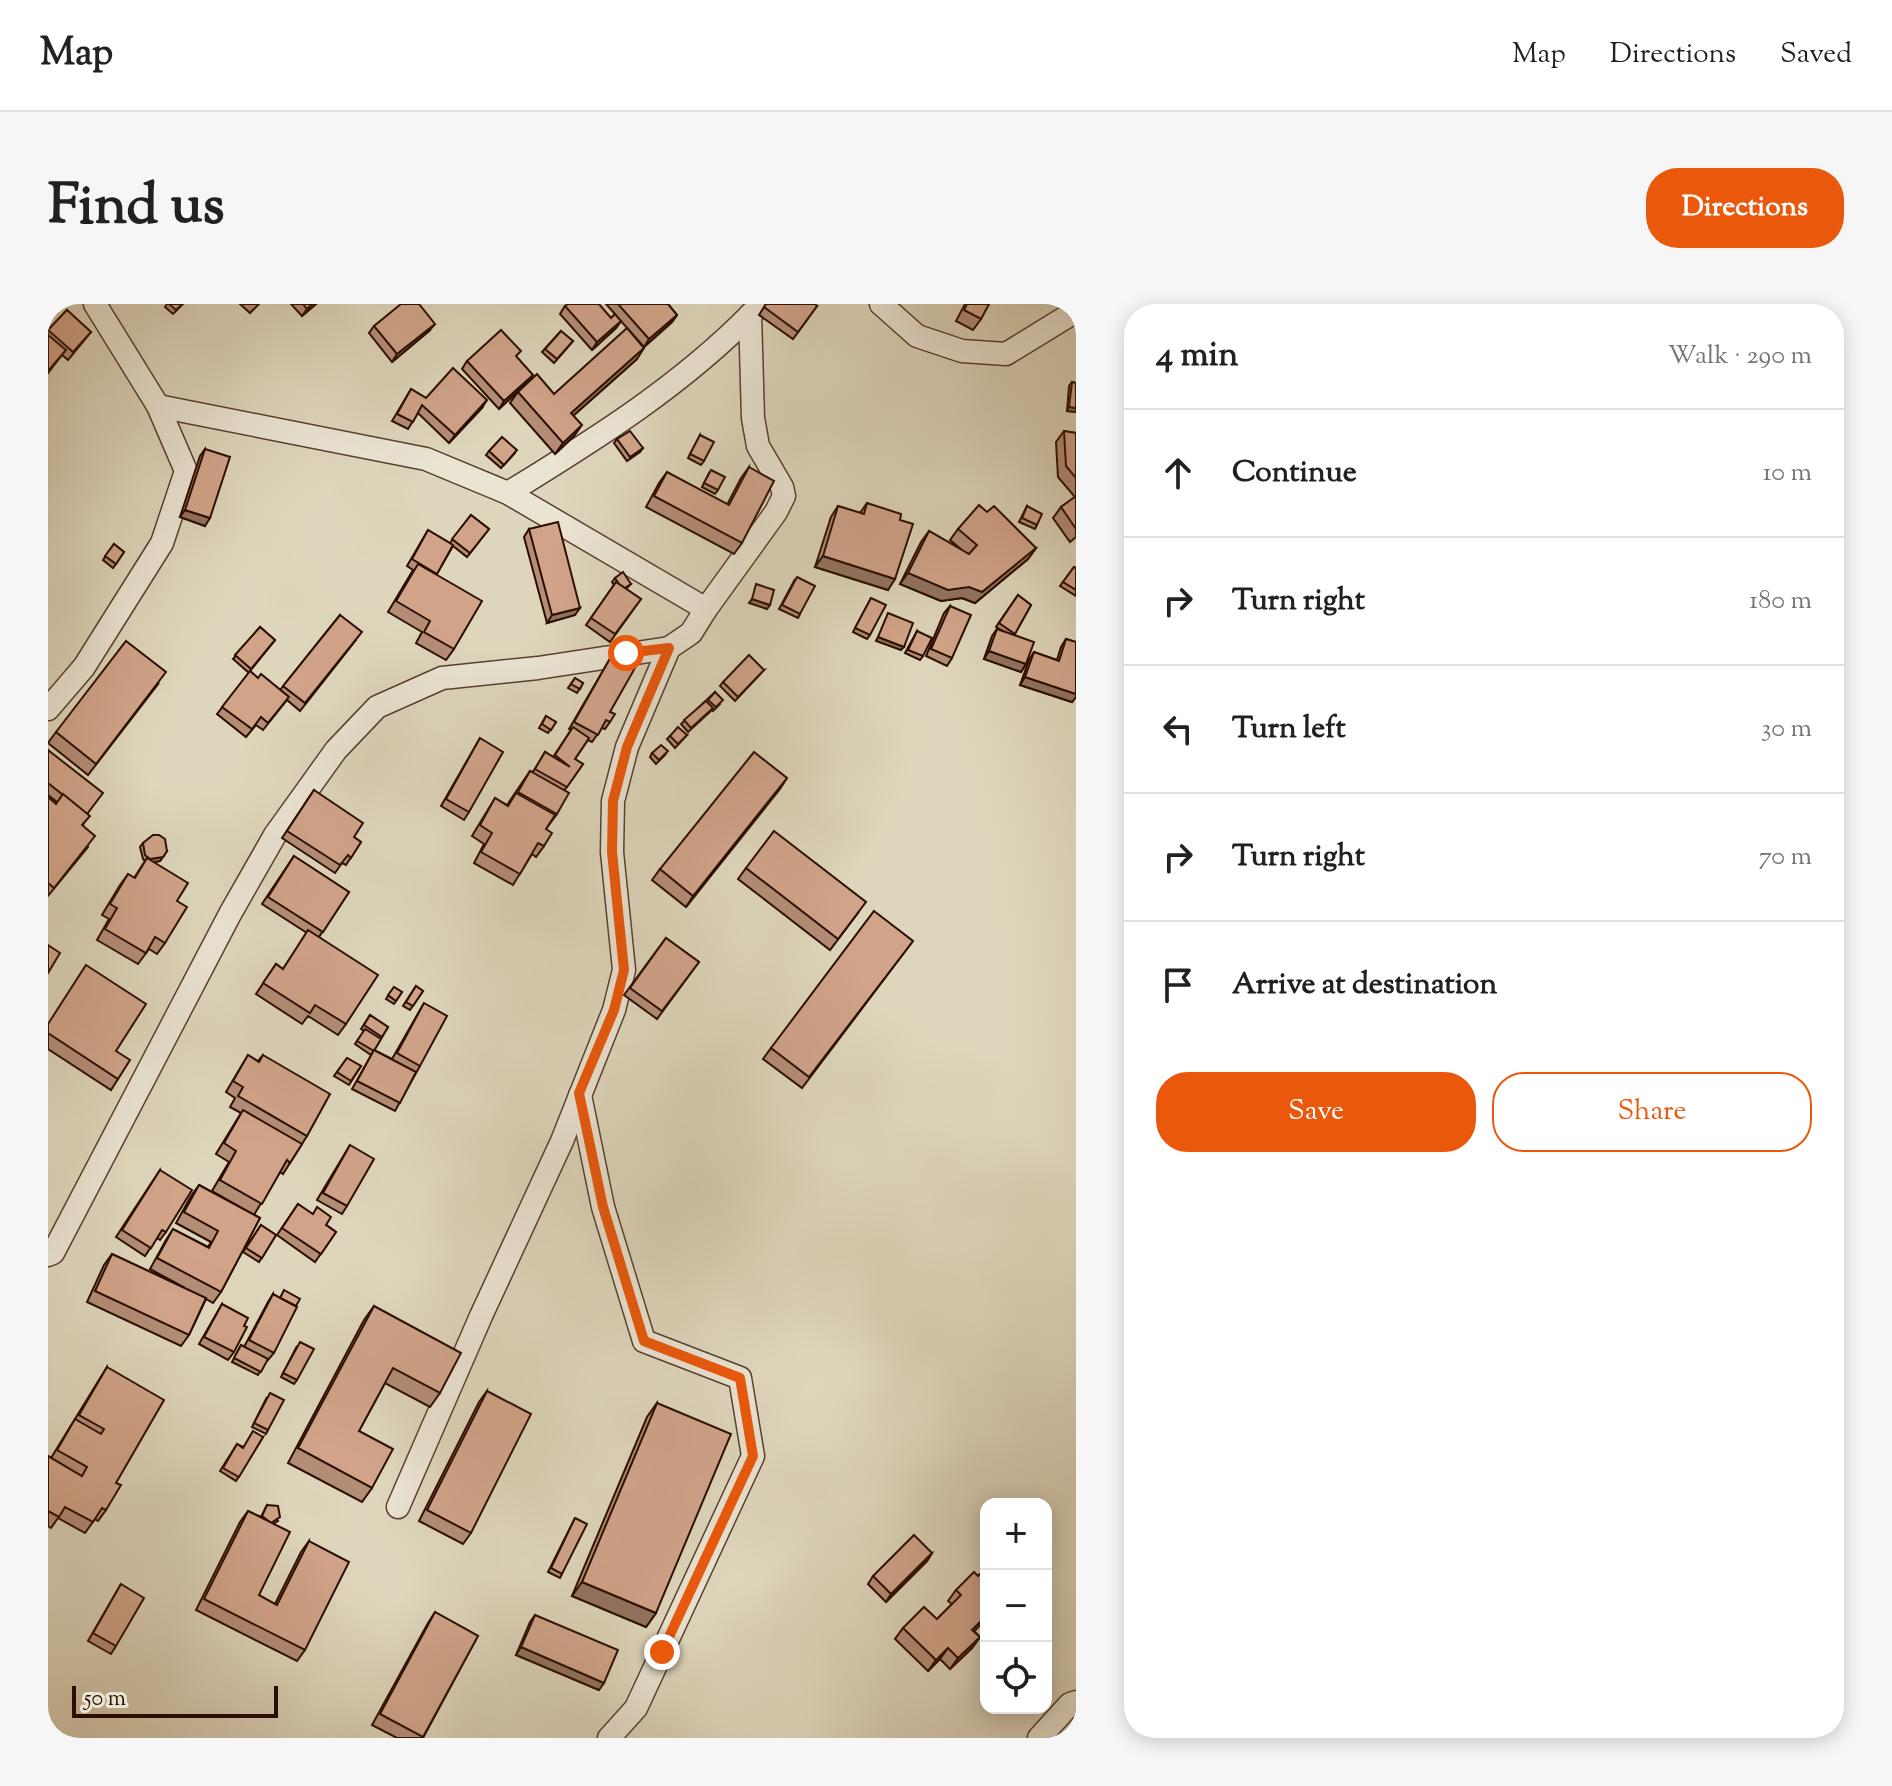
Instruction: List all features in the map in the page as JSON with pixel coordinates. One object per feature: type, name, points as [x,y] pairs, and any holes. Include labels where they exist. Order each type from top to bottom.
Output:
[{"type":"street","points":[[48,709],[84,667],[162,543],[186,471],[158,406],[95,304]]},
{"type":"street","points":[[881,304],[917,336],[962,351],[1006,354],[1076,311]]},
{"type":"street","points":[[508,493],[672,386],[756,310]]},
{"type":"street","points":[[48,1255],[53,1253],[230,914],[275,835],[336,750],[377,707],[442,678],[538,668],[669,648],[691,633],[784,496],[758,446],[753,418],[756,310]]},
{"type":"street","points":[[158,406],[426,459],[508,493],[706,609]]},
{"type":"street","points":[[398,1507],[562,1141],[614,1010],[624,970],[612,852],[613,801],[627,747],[669,648]]},
{"type":"street","points":[[579,1093],[603,1207],[644,1341],[740,1378],[753,1456],[636,1708],[609,1738]]},
{"type":"street","points":[[1039,1738],[1070,1704],[1076,1702]]},
{"type":"building","points":[[401,304],[419,304],[435,324],[397,354],[374,326]]},
{"type":"building","points":[[599,304],[611,318],[615,314],[621,321],[597,342],[565,306]]},
{"type":"building","points":[[618,304],[668,304],[677,315],[649,339]]},
{"type":"building","points":[[766,304],[817,306],[798,332],[764,307]]},
{"type":"building","points":[[967,304],[989,304],[981,319],[964,310]]},
{"type":"building","points":[[67,310],[91,332],[73,352],[48,330]]},
{"type":"building","points":[[627,328],[644,348],[571,413],[582,425],[563,443],[518,392],[537,374],[554,394]]},
{"type":"building","points":[[501,330],[521,351],[516,356],[533,375],[504,401],[467,361]]},
{"type":"building","points":[[561,331],[573,341],[557,359],[545,349]]},
{"type":"building","points":[[48,335],[66,350],[48,371]]},
{"type":"building","points":[[453,368],[487,400],[455,435],[422,405],[413,422],[397,414],[411,389],[426,398]]},
{"type":"building","points":[[1072,382],[1076,383],[1076,408],[1069,407]]},
{"type":"building","points":[[630,431],[643,448],[630,457],[617,439]]},
{"type":"building","points":[[1064,431],[1076,433],[1076,478],[1066,466]]},
{"type":"building","points":[[700,435],[714,442],[704,461],[690,454]]},
{"type":"building","points":[[502,437],[517,450],[504,465],[489,451]]},
{"type":"building","points":[[205,449],[230,457],[210,518],[185,510]]},
{"type":"building","points":[[749,467],[774,481],[742,543],[654,496],[667,472],[729,505]]},
{"type":"building","points":[[711,470],[725,477],[718,490],[704,483]]},
{"type":"building","points":[[1076,496],[1076,529],[1061,507]]},
{"type":"building","points":[[867,503],[901,514],[900,520],[913,524],[895,579],[823,556],[838,506],[864,514]]},
{"type":"building","points":[[979,505],[987,512],[994,506],[1036,548],[982,592],[969,587],[948,590],[908,573],[929,531],[969,554],[977,545],[958,529]]},
{"type":"building","points":[[1027,506],[1042,514],[1037,525],[1022,518]]},
{"type":"building","points":[[471,515],[489,529],[470,553],[452,539]]},
{"type":"building","points":[[558,522],[580,608],[552,615],[529,529]]},
{"type":"building","points":[[428,530],[453,545],[437,574],[412,559]]},
{"type":"building","points":[[114,544],[124,552],[116,564],[105,556]]},
{"type":"building","points":[[418,564],[482,601],[454,649],[424,632],[430,621],[396,601]]},
{"type":"building","points":[[1076,568],[1076,590],[1063,582]]},
{"type":"building","points":[[623,572],[631,584],[625,588],[615,578]]},
{"type":"building","points":[[797,577],[815,586],[800,614],[782,605]]},
{"type":"building","points":[[616,582],[641,599],[615,634],[591,618]]},
{"type":"building","points":[[756,584],[774,590],[770,605],[752,599]]},
{"type":"building","points":[[1018,595],[1031,605],[1015,634],[999,623]]},
{"type":"building","points":[[871,598],[886,605],[870,635],[855,628]]},
{"type":"building","points":[[950,606],[971,615],[952,658],[931,649]]},
{"type":"building","points":[[888,613],[913,623],[904,647],[878,637]]},
{"type":"building","points":[[340,615],[362,632],[305,703],[283,686]]},
{"type":"building","points":[[260,627],[275,640],[251,669],[235,655]]},
{"type":"building","points":[[997,629],[1034,642],[1026,664],[989,651]]},
{"type":"building","points":[[917,631],[932,638],[923,656],[908,650]]},
{"type":"building","points":[[1066,639],[1076,642],[1076,694],[1025,677],[1034,652],[1059,661]]},
{"type":"building","points":[[126,641],[166,672],[96,764],[56,732]]},
{"type":"building","points":[[612,655],[635,668],[610,712],[615,714],[610,722],[606,720],[598,735],[574,722]]},
{"type":"building","points":[[749,655],[764,670],[738,697],[723,682]]},
{"type":"building","points":[[250,671],[258,678],[261,674],[289,697],[268,723],[261,717],[252,729],[222,707]]},
{"type":"building","points":[[575,678],[583,683],[580,689],[571,684]]},
{"type":"building","points":[[715,692],[723,700],[716,707],[708,700]]},
{"type":"building","points":[[706,701],[713,708],[691,728],[684,720]]},
{"type":"building","points":[[546,716],[556,722],[551,730],[542,724]]},
{"type":"building","points":[[573,727],[589,738],[575,759],[583,764],[567,787],[535,769],[545,752],[570,767],[555,755]]},
{"type":"building","points":[[678,727],[687,735],[678,744],[670,736]]},
{"type":"building","points":[[480,738],[503,752],[469,812],[446,799]]},
{"type":"building","points":[[661,745],[668,751],[659,760],[652,753]]},
{"type":"building","points":[[48,750],[103,793],[87,814],[48,783]]},
{"type":"building","points":[[754,752],[787,778],[693,896],[660,869]]},
{"type":"building","points":[[530,771],[569,793],[557,814],[518,792]]},
{"type":"building","points":[[314,790],[363,823],[354,837],[361,842],[351,858],[348,855],[340,865],[287,831]]},
{"type":"building","points":[[516,793],[555,815],[546,829],[552,833],[544,846],[538,843],[520,874],[481,852],[492,833],[480,825],[495,798],[508,806]]},
{"type":"building","points":[[63,794],[90,816],[82,825],[95,836],[54,888],[48,883],[48,797],[56,804]]},
{"type":"building","points":[[774,831],[866,902],[838,939],[746,868]]},
{"type":"building","points":[[153,835],[165,839],[167,851],[163,857],[150,859],[145,855],[143,843]]},
{"type":"building","points":[[294,856],[349,892],[323,932],[268,897]]},
{"type":"building","points":[[147,858],[188,883],[177,901],[187,907],[165,943],[155,937],[146,953],[105,929],[117,908],[110,904],[128,874],[135,878]]},
{"type":"building","points":[[874,911],[913,941],[809,1077],[771,1048]]},
{"type":"building","points":[[308,930],[378,975],[346,1024],[315,1005],[310,1013],[263,983],[276,964],[283,969]]},
{"type":"building","points":[[666,938],[699,962],[662,1011],[630,988]]},
{"type":"building","points":[[48,945],[60,953],[48,973]]},
{"type":"building","points":[[86,965],[146,1004],[116,1051],[130,1060],[118,1079],[48,1033],[48,1024]]},
{"type":"building","points":[[416,986],[423,991],[413,1006],[406,1002]]},
{"type":"building","points":[[394,987],[402,992],[396,1001],[388,995]]},
{"type":"building","points":[[424,1003],[447,1016],[420,1066],[397,1053]]},
{"type":"building","points":[[370,1015],[388,1027],[382,1037],[364,1025]]},
{"type":"building","points":[[365,1029],[381,1039],[374,1051],[357,1041]]},
{"type":"building","points":[[374,1050],[416,1072],[400,1103],[357,1081]]},
{"type":"building","points":[[248,1055],[259,1062],[263,1055],[330,1094],[307,1136],[238,1096],[243,1087],[233,1081]]},
{"type":"building","points":[[347,1058],[361,1066],[351,1081],[337,1072]]},
{"type":"building","points":[[243,1110],[302,1144],[290,1163],[287,1160],[262,1204],[220,1180],[236,1151],[224,1143]]},
{"type":"building","points":[[350,1145],[374,1159],[347,1206],[323,1193]]},
{"type":"building","points":[[160,1170],[192,1190],[166,1232],[162,1230],[151,1248],[122,1230]]},
{"type":"building","points":[[199,1185],[260,1218],[221,1292],[157,1258],[173,1229],[209,1248],[218,1231],[184,1212]]},
{"type":"building","points":[[298,1204],[313,1214],[317,1207],[331,1217],[326,1225],[336,1232],[321,1254],[282,1228]]},
{"type":"building","points":[[261,1225],[276,1235],[262,1258],[246,1248]]},
{"type":"building","points":[[112,1254],[206,1298],[189,1335],[95,1291]]},
{"type":"building","points":[[284,1290],[300,1299],[296,1306],[280,1298]]},
{"type":"building","points":[[273,1294],[297,1307],[274,1353],[249,1340]]},
{"type":"building","points":[[222,1304],[248,1318],[244,1326],[247,1327],[234,1352],[204,1337]]},
{"type":"building","points":[[374,1306],[461,1353],[440,1393],[393,1368],[359,1431],[393,1449],[372,1488],[298,1448]]},
{"type":"building","points":[[300,1342],[314,1349],[297,1380],[283,1373]]},
{"type":"building","points":[[241,1345],[268,1359],[261,1372],[234,1358]]},
{"type":"building","points":[[107,1367],[164,1400],[116,1483],[121,1485],[106,1510],[102,1508],[93,1522],[65,1507],[59,1517],[48,1511],[48,1456],[82,1476],[87,1467],[57,1450],[75,1419],[101,1434],[104,1429],[79,1415]]},
{"type":"building","points":[[487,1391],[531,1414],[471,1533],[427,1510]]},
{"type":"building","points":[[270,1393],[284,1400],[268,1430],[254,1423]]},
{"type":"building","points":[[657,1403],[731,1434],[656,1613],[582,1582]]},
{"type":"building","points":[[253,1431],[263,1437],[239,1477],[223,1468],[237,1444],[243,1448]]},
{"type":"building","points":[[267,1505],[278,1506],[280,1517],[271,1523],[262,1516]]},
{"type":"building","points":[[248,1511],[290,1532],[259,1595],[277,1605],[309,1541],[349,1562],[305,1650],[204,1599]]},
{"type":"building","points":[[575,1518],[587,1524],[562,1574],[551,1568]]},
{"type":"building","points":[[914,1535],[932,1553],[891,1594],[873,1576]]},
{"type":"building","points":[[974,1572],[978,1576],[980,1574],[980,1622],[972,1630],[980,1637],[958,1658],[948,1648],[936,1660],[903,1628],[924,1607],[937,1619],[961,1595],[956,1590]]},
{"type":"building","points":[[121,1584],[144,1598],[116,1646],[93,1633]]},
{"type":"building","points":[[435,1612],[478,1636],[423,1737],[380,1714]]},
{"type":"building","points":[[535,1615],[618,1650],[604,1683],[521,1647]]},
{"type":"route","points":[[626,653],[669,648],[627,747],[613,801],[612,852],[624,970],[614,1010],[579,1093],[603,1207],[644,1341],[740,1378],[753,1456],[662,1652]]}]
